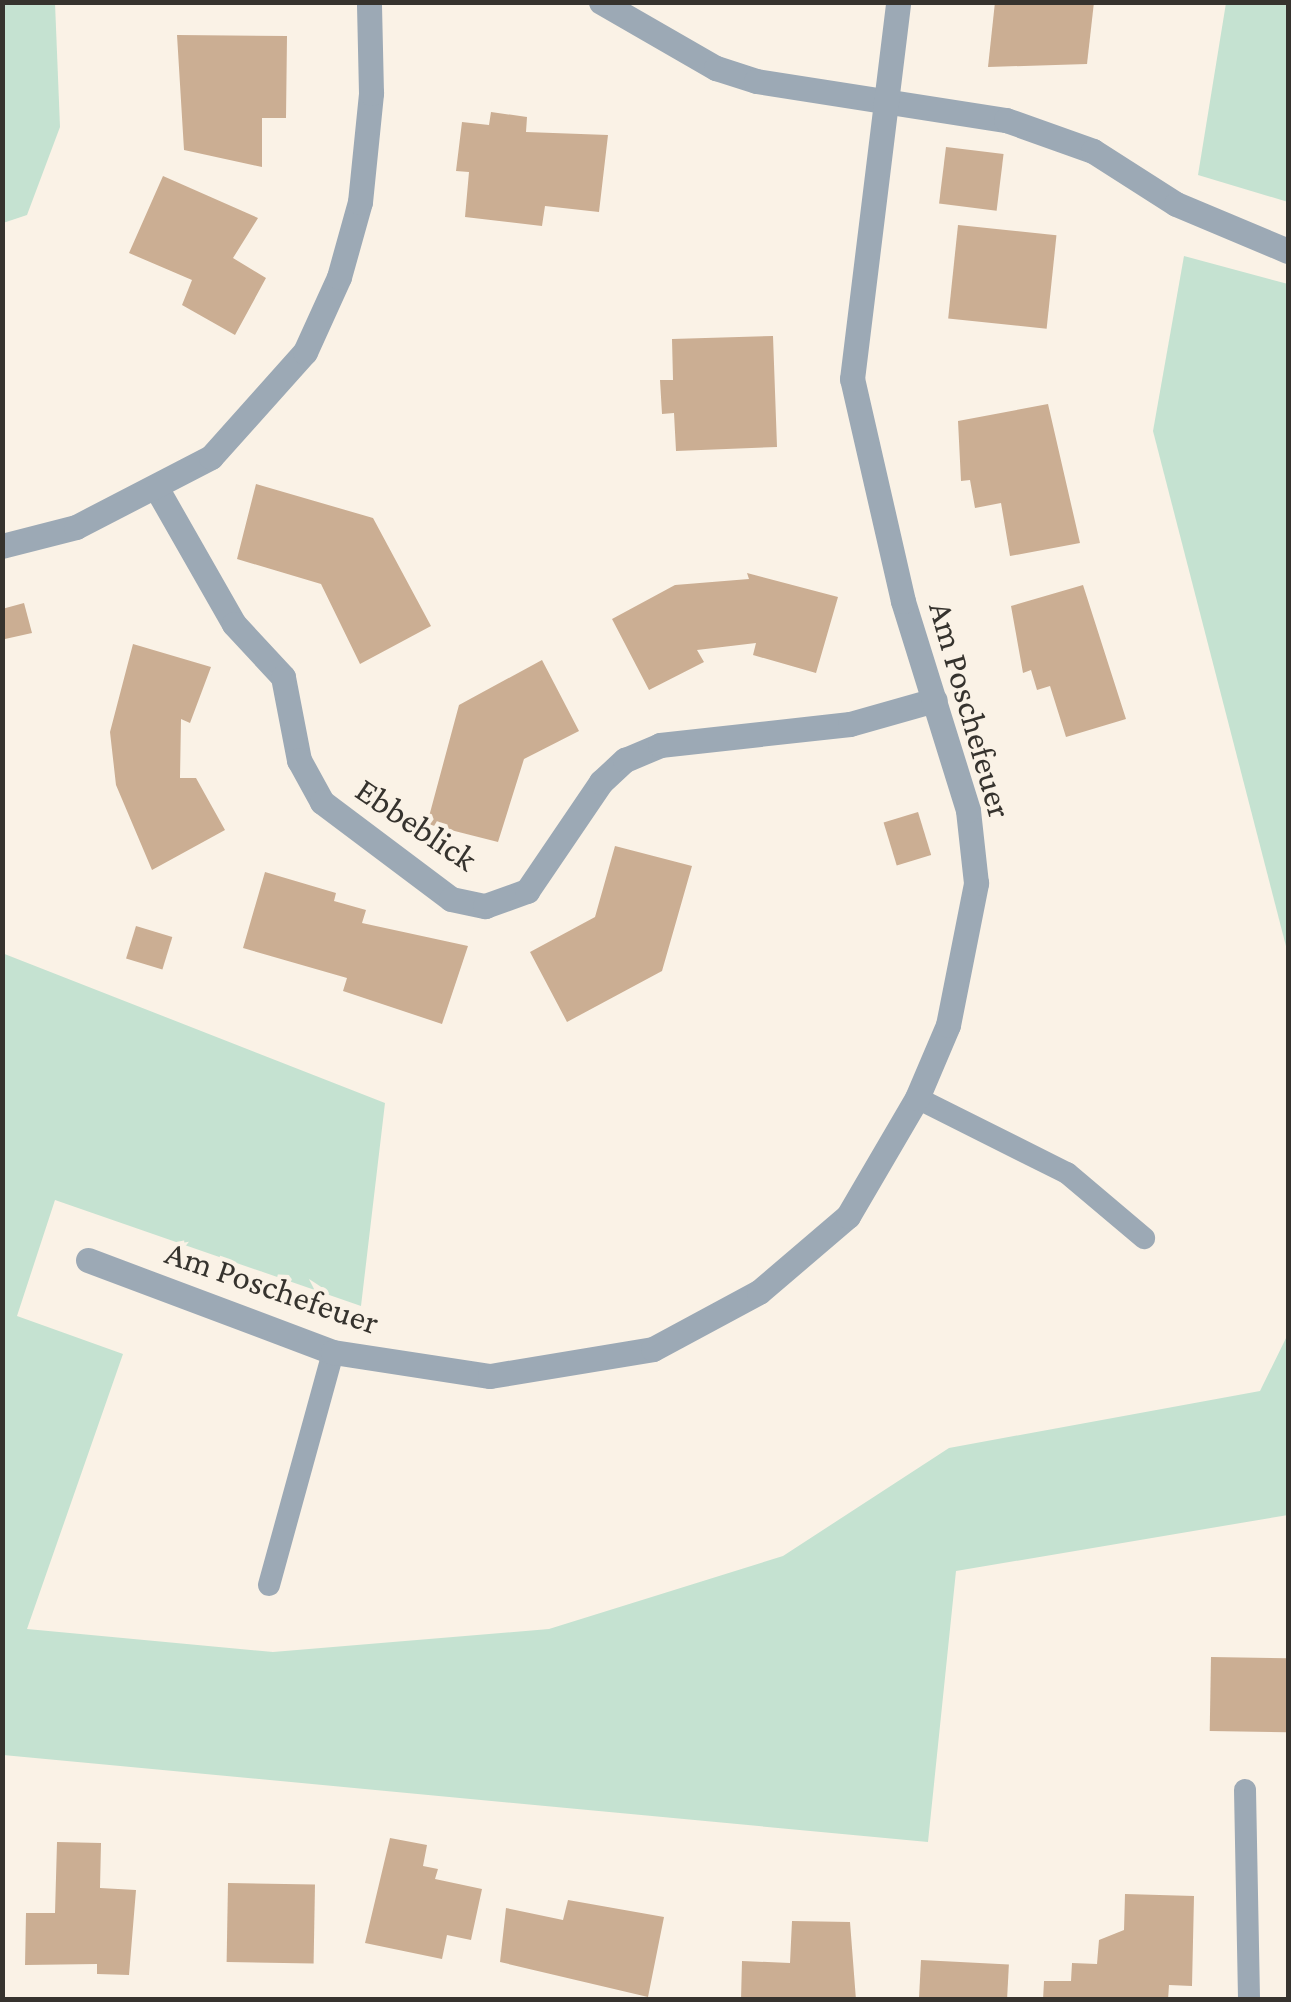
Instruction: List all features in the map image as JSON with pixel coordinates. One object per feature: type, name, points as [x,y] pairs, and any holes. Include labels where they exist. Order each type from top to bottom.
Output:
[{"type":"street","points":[[2,546],[76,527],[157,489],[211,457],[267,401],[305,352],[339,278],[360,202],[372,93],[369,2]]},
{"type":"street","points":[[600,2],[742,77],[1006,120],[1093,151],[1176,204],[1288,251]]},
{"type":"street","name":"Am Poschefeuer","points":[[88,1260],[333,1352],[490,1376],[653,1349],[759,1292],[848,1216],[917,1098],[948,1024],[976,884],[968,810],[903,601],[852,379],[890,100],[898,2]]},
{"type":"street","name":"Ebbeblick","points":[[157,489],[223,608],[283,677],[299,760],[322,802],[451,899],[495,905],[527,891],[601,782],[625,760],[660,745],[850,724],[935,700]]},
{"type":"lane","points":[[917,1098],[1067,1173],[1144,1238]]},
{"type":"lane","points":[[268,1585],[333,1352]]},
{"type":"lane","points":[[1245,1790],[1249,2000]]},
{"type":"green space","points":[[2,3],[55,3],[60,127],[27,215],[3,223]]},
{"type":"green space","points":[[1226,3],[1288,3],[1288,202],[1198,175]]},
{"type":"green space","points":[[1184,256],[1288,284],[1288,954],[1153,431]]},
{"type":"green space","points":[[2,953],[385,1103],[361,1306],[55,1200],[17,1316],[123,1354],[27,1629],[273,1652],[549,1629],[783,1556],[949,1448],[1260,1391],[1288,1334],[1288,1515],[956,1571],[928,1842],[3,1755]]},
{"type":"building","points":[[995,2],[1094,2],[1087,64],[988,67]]},
{"type":"building","points":[[177,35],[287,36],[286,118],[262,118],[262,167],[184,150]]},
{"type":"building","points":[[491,112],[527,117],[526,132],[608,135],[599,212],[545,206],[542,226],[465,217],[469,172],[456,171],[462,122],[489,125]]},
{"type":"building","points":[[946,147],[1004,154],[997,211],[939,204]]},
{"type":"building","points":[[163,176],[258,218],[233,258],[266,278],[235,335],[182,305],[192,280],[129,253]]},
{"type":"building","points":[[958,225],[1056,235],[1047,329],[948,318]]},
{"type":"building","points":[[773,336],[777,447],[676,451],[674,413],[662,414],[660,380],[673,380],[672,339]]},
{"type":"building","points":[[1048,404],[1080,543],[1010,556],[1001,503],[975,508],[970,480],[961,481],[958,421]]},
{"type":"building","points":[[256,484],[373,518],[431,626],[360,664],[321,584],[237,559]]},
{"type":"building","points":[[747,573],[838,597],[816,673],[753,655],[756,643],[697,650],[704,662],[649,690],[612,619],[675,585],[749,579]]},
{"type":"building","points":[[1083,585],[1126,719],[1066,737],[1050,686],[1037,690],[1031,670],[1023,673],[1011,606]]},
{"type":"building","points":[[24,603],[32,633],[5,639],[2,609]]},
{"type":"building","points":[[133,644],[211,667],[190,723],[181,719],[180,778],[196,778],[225,830],[152,870],[116,785],[110,732]]},
{"type":"building","points":[[542,660],[579,731],[524,759],[498,842],[427,824],[459,705]]},
{"type":"building","points":[[918,812],[931,855],[897,866],[884,823]]},
{"type":"building","points":[[615,846],[692,866],[662,971],[567,1022],[530,952],[595,917]]},
{"type":"building","points":[[265,872],[336,893],[334,901],[366,910],[362,923],[468,946],[442,1024],[343,991],[347,978],[243,948]]},
{"type":"building","points":[[136,926],[172,937],[162,970],[126,959]]},
{"type":"building","points":[[1211,1657],[1288,1658],[1287,1732],[1210,1731]]},
{"type":"building","points":[[390,1838],[427,1845],[423,1866],[438,1869],[435,1879],[482,1889],[471,1940],[447,1935],[442,1959],[365,1943]]},
{"type":"building","points":[[57,1842],[101,1843],[100,1888],[136,1890],[129,1975],[97,1974],[97,1964],[25,1965],[26,1913],[55,1913]]},
{"type":"building","points":[[228,1883],[315,1885],[314,1964],[227,1962]]},
{"type":"building","points":[[1125,1894],[1194,1896],[1192,1986],[1169,1985],[1168,2000],[1043,2000],[1044,1981],[1071,1981],[1072,1963],[1097,1964],[1099,1940],[1124,1930]]},
{"type":"building","points":[[568,1900],[664,1917],[648,1997],[500,1962],[506,1908],[563,1920]]},
{"type":"building","points":[[792,1921],[850,1922],[856,2000],[741,2000],[742,1961],[790,1963]]},
{"type":"building","points":[[921,1960],[1009,1965],[1007,2000],[919,2000]]}]
